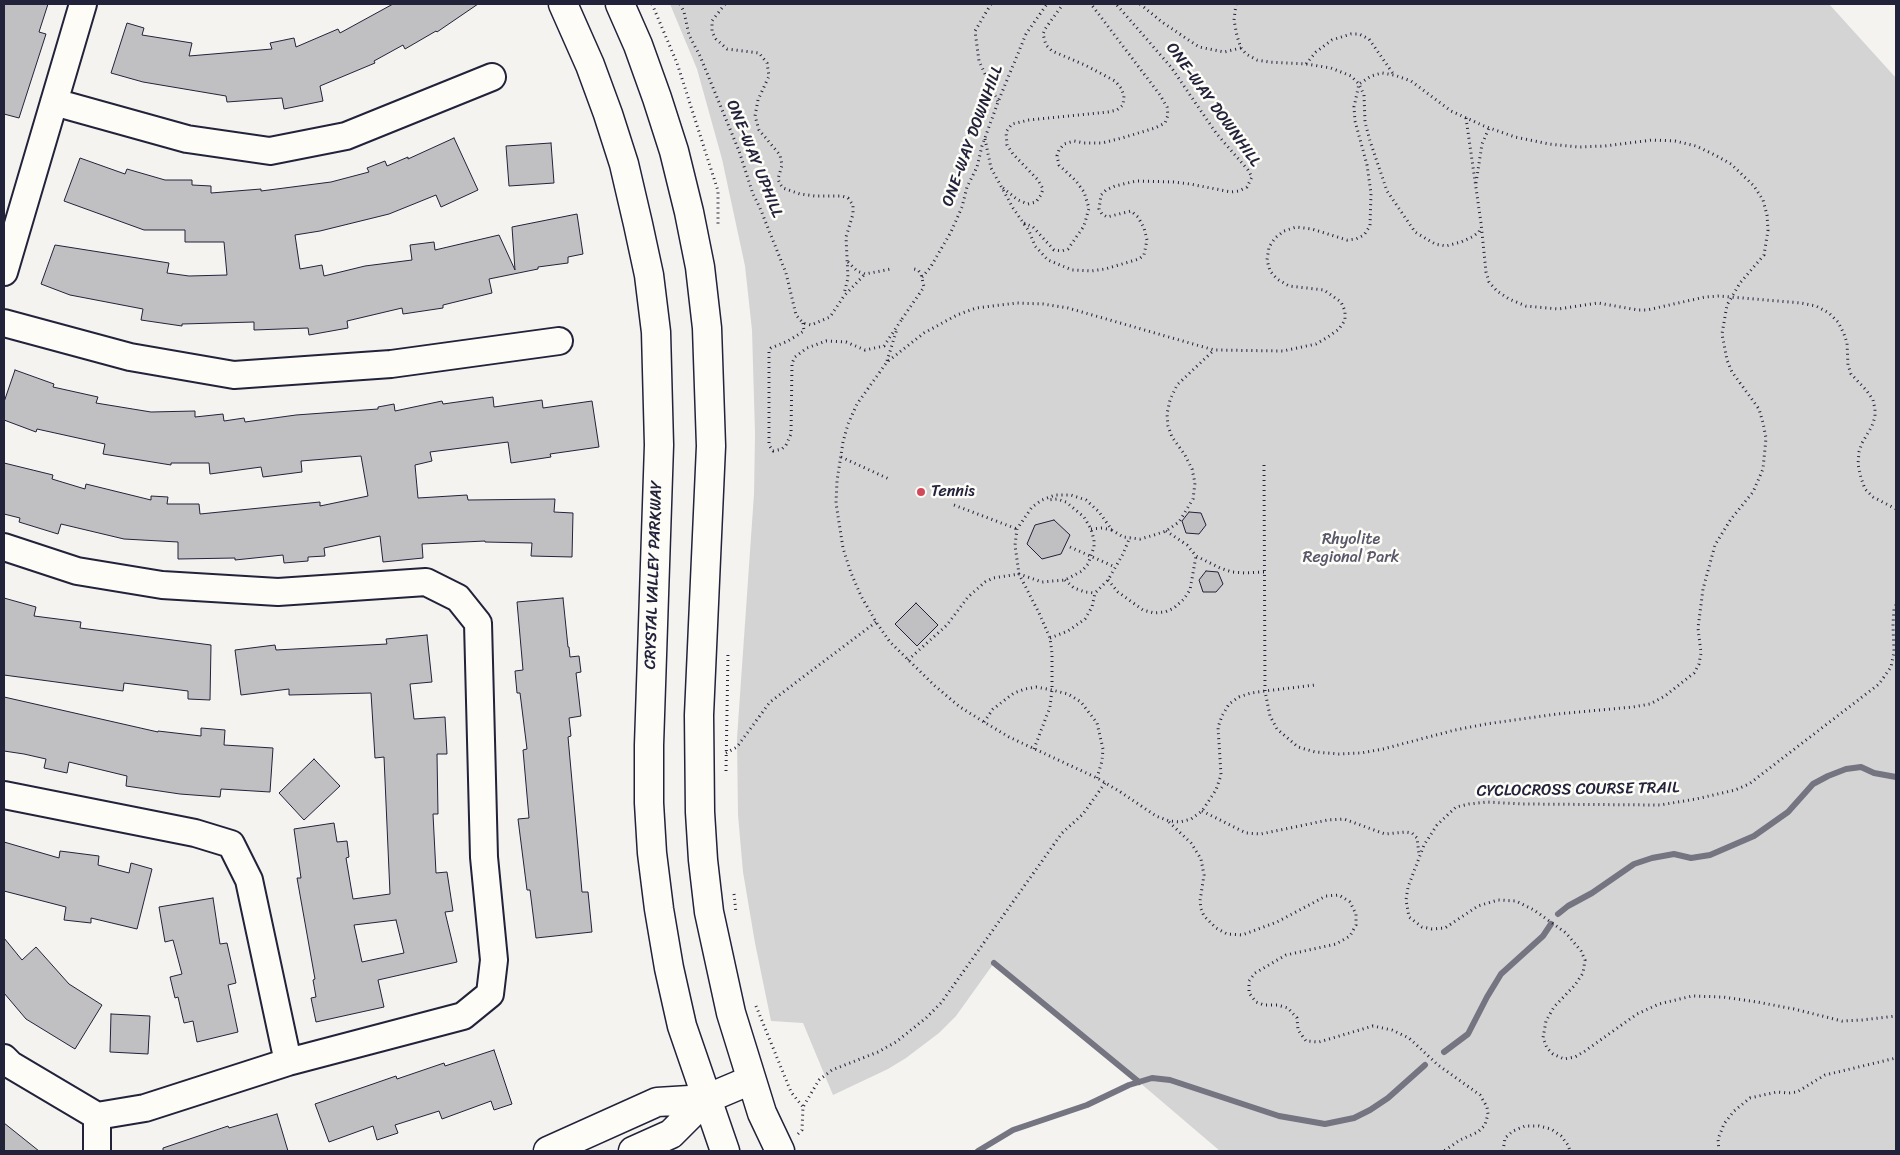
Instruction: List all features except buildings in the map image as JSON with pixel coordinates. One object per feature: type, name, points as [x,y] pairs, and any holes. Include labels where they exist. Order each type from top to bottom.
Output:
[{"type":"main road","name":"CRYSTAL VALLEY PARKWAY","points":[[562,4],[590,65],[608,114],[634,207],[649,275],[656,332],[659,446],[649,745],[649,803],[652,853],[669,968],[682,1026],[725,1151]]},
{"type":"main road","points":[[620,4],[638,45],[674,151],[689,212],[703,293],[708,338],[710,446],[699,715],[700,812],[703,860],[709,912],[730,1013],[750,1080],[762,1113],[780,1151]]},
{"type":"main road","points":[[548,1151],[657,1102],[706,1099],[750,1080]]},
{"type":"main road","points":[[633,1151],[671,1134],[706,1099]]},
{"type":"street","points":[[4,272],[83,4]]},
{"type":"street","points":[[54,102],[186,139],[270,151],[346,136],[492,77]]},
{"type":"street","points":[[4,323],[130,357],[234,375],[391,364],[559,341]]},
{"type":"street","points":[[4,547],[77,571],[162,586],[278,592],[426,582],[458,598],[478,623],[484,857],[494,960],[490,994],[463,1016],[288,1062],[145,1108],[97,1116],[10,1065],[4,1058]]},
{"type":"street","points":[[4,795],[195,833],[231,844],[249,880],[288,1062]]},
{"type":"street","points":[[97,1116],[98,1151]]},
{"type":"path","name":"ONE-WAY UPHILL","points":[[680,4],[684,12],[689,35],[700,56],[753,194],[786,273],[796,315],[803,323]]},
{"type":"path","points":[[725,4],[712,21],[712,32],[716,39],[727,49],[759,53],[767,63],[769,76],[758,100],[755,116],[759,130],[780,155],[782,165],[778,179],[780,184],[783,188],[800,194],[816,196],[835,194],[851,202],[853,214],[846,243],[848,278],[844,296]]},
{"type":"path","name":"ONE-WAY DOWNHILL","points":[[991,4],[975,31],[979,61],[998,102]]},
{"type":"path","name":"ONE-WAY DOWNHILL","points":[[922,277],[930,268],[952,232],[962,207],[967,187],[977,168],[998,102],[1026,34],[1048,4]]},
{"type":"path","name":"ONE-WAY DOWNHILL","points":[[1001,186],[1018,200],[1028,204],[1036,202],[1042,195],[1043,189],[1038,180],[1007,145],[1006,132],[1012,124],[1029,120],[1108,112],[1116,110],[1124,104],[1121,88],[1115,81],[1086,65],[1052,51],[1043,40],[1045,29],[1063,4]]},
{"type":"path","points":[[985,139],[991,168],[1012,208],[1023,222],[1033,228],[1054,250],[1062,251],[1068,248],[1084,226],[1089,208],[1084,192],[1076,181],[1059,165],[1057,156],[1059,150],[1064,144],[1074,141],[1084,144],[1102,143],[1155,128],[1165,123],[1168,115],[1167,107],[1160,95],[1091,4]]},
{"type":"path","name":"ONE-WAY DOWNHILL","points":[[1023,222],[1035,246],[1048,260],[1072,270],[1105,269],[1139,259],[1144,255],[1147,240],[1144,228],[1138,217],[1131,211],[1119,213],[1113,217],[1107,217],[1102,214],[1099,209],[1099,202],[1106,190],[1128,182],[1149,181],[1190,184],[1231,192],[1247,187],[1250,182],[1252,177],[1248,170],[1216,133],[1171,67],[1116,4]]},
{"type":"path","name":"ONE-WAY DOWNHILL","points":[[1140,4],[1162,22],[1199,47],[1218,52],[1241,48]]},
{"type":"path","points":[[1236,4],[1234,20],[1241,48],[1246,54],[1257,60],[1331,68],[1351,76],[1359,84],[1364,94],[1365,122],[1387,191],[1415,232],[1435,244],[1446,246],[1461,242],[1479,232],[1481,223]]},
{"type":"path","points":[[1306,64],[1316,52],[1332,40],[1351,34],[1359,34],[1369,39],[1394,75]]},
{"type":"path","points":[[1264,465],[1264,691],[1270,716],[1277,729],[1298,747],[1315,752],[1339,754],[1383,750],[1455,730],[1513,720],[1650,704],[1683,682],[1694,673],[1699,664],[1701,653],[1698,628],[1703,589],[1716,545],[1731,519],[1759,481],[1765,454],[1766,438],[1759,410],[1732,372],[1722,334],[1723,320],[1731,297],[1764,255],[1768,230],[1763,200],[1754,186],[1731,164],[1696,146],[1675,141],[1652,140],[1579,147],[1549,144],[1515,137],[1451,111],[1411,82],[1394,75],[1382,73],[1371,76],[1359,84],[1354,107],[1355,121],[1367,165],[1371,192],[1370,226],[1364,235],[1356,239],[1347,240],[1312,228],[1296,227],[1284,230],[1269,247],[1267,260],[1270,271],[1277,279],[1288,286],[1324,290],[1341,302],[1345,311],[1345,320],[1339,329],[1328,338],[1316,344],[1283,352],[1214,350],[1068,308],[1043,304],[1017,303],[976,308],[957,315],[924,333],[887,362],[857,404],[848,424],[841,456],[836,503],[842,540],[851,573],[861,596],[890,642],[960,707],[984,722],[1009,737],[1105,782],[1156,816],[1169,821],[1180,822],[1191,819],[1202,811],[1216,790],[1220,775],[1218,727],[1229,704],[1239,697],[1264,691],[1315,684]]},
{"type":"path","points":[[1466,118],[1484,258],[1489,282],[1497,291],[1509,300],[1526,306],[1558,308],[1598,303],[1647,310],[1704,297],[1731,297],[1801,303],[1816,306],[1829,313],[1838,322],[1846,343],[1848,365],[1851,374],[1867,391],[1873,400],[1875,409],[1872,426],[1859,452],[1860,478],[1865,489],[1873,497],[1896,509]]},
{"type":"path","points":[[1476,188],[1482,144],[1489,128]]},
{"type":"path","points":[[848,261],[857,271],[865,274],[891,270]]},
{"type":"path","points":[[865,274],[844,296],[830,317],[811,325],[803,323],[804,331],[768,351],[769,445],[772,451],[782,449],[791,434],[792,363],[795,357],[807,348],[826,341],[846,342],[865,350],[884,346],[924,287],[922,277],[918,270],[914,269]]},
{"type":"path","points":[[887,362],[896,331],[902,319]]},
{"type":"path","points":[[1034,749],[1050,707],[1052,652],[1050,638],[1039,612],[1019,574],[1016,545],[1017,529],[1032,507],[1042,500],[1055,495],[1071,495],[1086,500],[1099,512],[1112,530],[1122,537],[1140,539],[1166,531],[1179,522],[1187,511],[1195,483],[1192,469],[1185,455],[1172,437],[1168,426],[1167,414],[1170,400],[1177,385],[1214,350]]},
{"type":"path","points":[[841,456],[889,479]]},
{"type":"path","points":[[908,660],[947,625],[968,597],[993,578],[1019,574],[1042,582],[1065,580],[1082,571],[1088,564],[1094,547],[1092,529],[1084,516],[1066,502],[1057,499],[1042,500]]},
{"type":"path","points":[[954,506],[1017,529]]},
{"type":"path","points":[[1092,529],[1112,530]]},
{"type":"path","points":[[1166,531],[1187,545],[1196,556],[1207,563],[1232,572],[1264,572]]},
{"type":"path","points":[[1050,638],[1068,631],[1085,619],[1092,608],[1095,593],[1108,580],[1130,537]]},
{"type":"path","points":[[1070,547],[1115,567]]},
{"type":"path","points":[[1108,580],[1118,592],[1143,610],[1154,613],[1164,612],[1179,604],[1190,590],[1196,556]]},
{"type":"path","points":[[1065,580],[1080,590],[1095,593]]},
{"type":"path","name":"CYCLOCROSS COURSE TRAIL","points":[[1896,605],[1893,625],[1894,652],[1891,667],[1879,684],[1749,784],[1735,790],[1696,800],[1660,805],[1486,802],[1456,807],[1445,815],[1437,825],[1420,855],[1408,887],[1406,900],[1409,917],[1422,927],[1432,929],[1445,928],[1478,906],[1498,900],[1516,902],[1534,910],[1566,934],[1581,951],[1584,960],[1583,973],[1575,985],[1554,1007],[1546,1021],[1543,1038],[1547,1048],[1553,1054],[1564,1059],[1575,1057],[1585,1051],[1636,1014],[1659,1004],[1692,996],[1723,997],[1794,1008],[1842,1021],[1896,1016]]},
{"type":"path","points":[[726,753],[737,747],[770,702],[876,622]]},
{"type":"path","points":[[984,722],[993,709],[1014,693],[1024,689],[1036,688],[1068,694],[1081,702],[1097,723],[1103,749],[1097,778]]},
{"type":"path","points":[[803,1107],[819,1080],[832,1070],[878,1052],[910,1031],[941,1003],[1062,833],[1083,814],[1105,782]]},
{"type":"path","points":[[1202,811],[1246,833],[1261,834],[1328,820],[1344,819],[1385,834],[1412,833],[1417,838],[1420,855]]},
{"type":"path","points":[[1169,821],[1191,843],[1201,859],[1204,875],[1200,902],[1204,916],[1216,928],[1227,934],[1242,935],[1277,922],[1326,896],[1339,895],[1350,902],[1356,914],[1356,925],[1350,936],[1336,944],[1286,955],[1256,973],[1249,981],[1249,993],[1256,1002],[1288,1008],[1297,1018],[1298,1030],[1306,1041],[1319,1042],[1373,1026],[1392,1030],[1408,1038],[1438,1065],[1480,1096],[1487,1107],[1488,1114],[1485,1125],[1478,1132],[1460,1140],[1444,1151]]},
{"type":"path","points":[[1719,1151],[1718,1139],[1724,1124],[1734,1111],[1750,1098],[1777,1092],[1789,1094],[1797,1092],[1825,1075],[1896,1058]]},
{"type":"path","points":[[1503,1151],[1505,1138],[1513,1131],[1526,1126],[1539,1126],[1551,1129],[1561,1136],[1570,1151]]},
{"type":"green space","name":"Rhyolite Regional Park","points":[[670,4],[1829,4],[1896,78],[1896,1151],[1220,1151],[994,963],[956,1016],[939,1033],[888,1069],[833,1095],[803,1023],[771,1021],[743,872],[738,815],[737,738],[754,494],[755,434],[752,330],[745,266],[722,159],[697,69]]},
{"type":"waterway","points":[[1558,914],[1634,864],[1674,854],[1691,858],[1710,855],[1754,836],[1788,812],[1813,784],[1828,776],[1846,769],[1861,767],[1874,773],[1896,777]]},
{"type":"waterway","points":[[1444,1052],[1468,1034],[1501,974],[1543,936],[1551,924]]},
{"type":"waterway","points":[[994,963],[1139,1082]]},
{"type":"waterway","points":[[978,1151],[1013,1130],[1087,1105],[1129,1085],[1152,1078],[1170,1080],[1279,1116],[1325,1124],[1354,1118],[1370,1110],[1388,1098],[1425,1065]]},
{"type":"place","name":"Tennis","points":[[921,492]]}]
